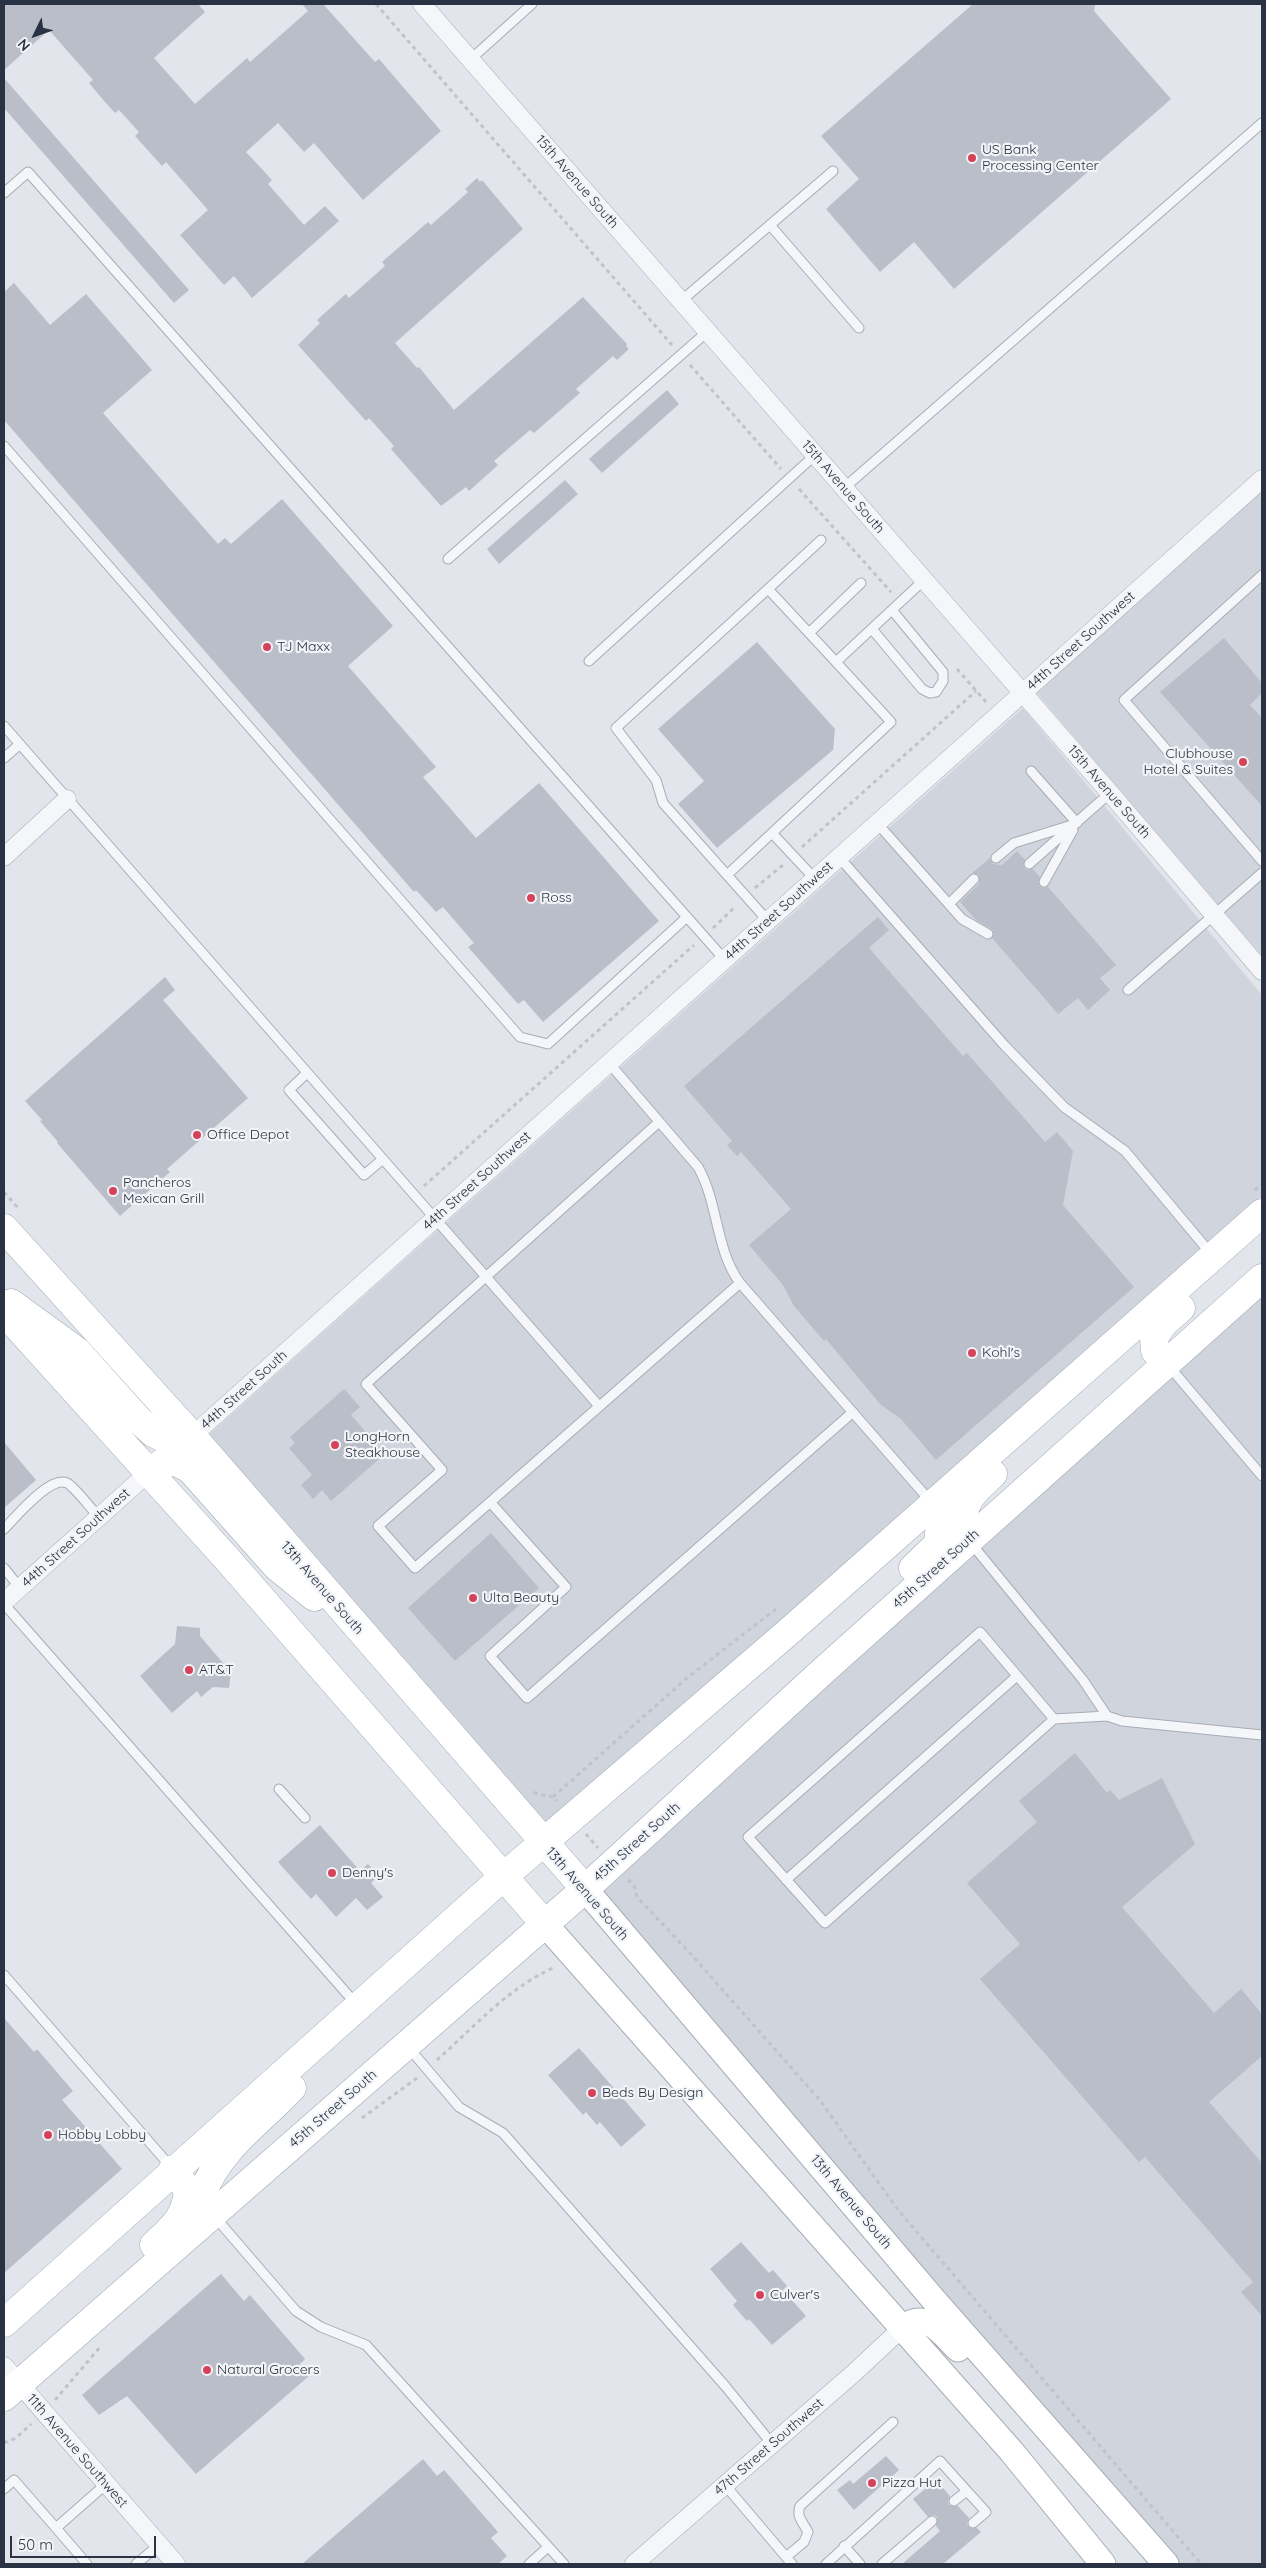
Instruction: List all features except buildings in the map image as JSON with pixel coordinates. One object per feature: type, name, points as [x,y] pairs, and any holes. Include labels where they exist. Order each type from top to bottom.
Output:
[{"type":"main road","points":[[4,2323],[173,2169],[359,2008],[503,1877],[573,1819],[934,1504],[1262,1213]]},
{"type":"main road","name":"13th Avenue South","points":[[4,1228],[192,1436],[543,1844],[585,1889],[933,2299],[1166,2564]]},
{"type":"main road","points":[[1166,1363],[1155,1351],[1154,1337],[1164,1323],[1213,1280],[1231,1256],[1240,1234]]},
{"type":"main road","name":"45th Street South","points":[[9,2382],[100,2313],[585,1889],[762,1726],[1262,1278]]},
{"type":"main road","points":[[4,1298],[77,1351],[138,1420],[153,1433],[170,1441],[192,1436]]},
{"type":"main road","points":[[4,1312],[234,1567],[503,1877],[1012,2452],[1103,2564]]},
{"type":"main road","points":[[969,1540],[961,1528],[963,1509],[972,1493],[1076,1402],[1111,1367],[1125,1336]]},
{"type":"main road","points":[[148,1473],[165,1461],[190,1469],[277,1567],[364,1636]]},
{"type":"main road","points":[[762,1726],[827,1648],[938,1544],[941,1515],[934,1504]]},
{"type":"main road","points":[[213,2215],[203,2192],[210,2175],[222,2156],[287,2094],[322,2055],[359,2008]]},
{"type":"main road","points":[[100,2313],[111,2288],[174,2226],[187,2208],[188,2190],[173,2169]]},
{"type":"main road","points":[[902,2328],[913,2320],[925,2320],[942,2332],[1063,2463],[1096,2484]]},
{"type":"street","name":"15th Avenue South","points":[[422,4],[1110,793],[1262,971]]},
{"type":"street","name":"44th Street Southwest","points":[[297,1344],[1262,479]]},
{"type":"street","points":[[4,856],[67,800]]},
{"type":"street","name":"44th Street South","points":[[192,1436],[297,1344]]},
{"type":"street","name":"44th Street Southwest","points":[[4,1603],[148,1473]]},
{"type":"street","name":"47th Street Southwest","points":[[634,2564],[902,2328]]},
{"type":"street","name":"11th Avenue Southwest","points":[[9,2382],[106,2484],[176,2564]]},
{"type":"lane","points":[[470,59],[532,4]]},
{"type":"lane","points":[[844,488],[1262,123]]},
{"type":"lane","points":[[681,301],[834,171]]},
{"type":"lane","points":[[4,193],[28,172],[724,960]]},
{"type":"lane","points":[[770,225],[860,328]]},
{"type":"lane","points":[[448,559],[707,332]]},
{"type":"lane","points":[[4,446],[520,1037],[548,1044],[687,917]]},
{"type":"lane","points":[[590,661],[815,455]]},
{"type":"lane","points":[[768,921],[663,804],[656,780],[616,728],[821,540]]},
{"type":"lane","points":[[1262,575],[1124,700],[1262,861]]},
{"type":"lane","points":[[836,662],[924,580]]},
{"type":"lane","points":[[809,633],[861,583]]},
{"type":"lane","points":[[727,875],[891,722],[768,589]]},
{"type":"lane","points":[[872,629],[922,689],[930,693],[936,692],[943,681],[943,672],[892,610]]},
{"type":"lane","points":[[4,726],[599,1406]]},
{"type":"lane","points":[[4,758],[20,744]]},
{"type":"lane","points":[[1031,771],[1077,823]]},
{"type":"lane","points":[[1029,864],[1110,793]]},
{"type":"lane","points":[[877,823],[962,919],[988,934]]},
{"type":"lane","points":[[996,858],[1014,843],[1077,823]]},
{"type":"lane","points":[[1044,882],[1077,823]]},
{"type":"lane","points":[[772,833],[815,879]]},
{"type":"lane","points":[[839,857],[1005,1046],[1064,1107],[1125,1151],[1213,1257]]},
{"type":"lane","points":[[1128,990],[1262,873]]},
{"type":"lane","points":[[949,904],[974,879]]},
{"type":"lane","points":[[962,919],[973,916]]},
{"type":"lane","points":[[609,1063],[698,1168],[714,1206],[724,1254],[740,1283],[934,1504]]},
{"type":"lane","points":[[307,1073],[289,1090],[364,1176],[383,1159]]},
{"type":"lane","points":[[659,1122],[487,1278],[366,1384],[442,1470],[378,1526],[415,1568],[740,1283]]},
{"type":"lane","points":[[1166,1363],[1262,1476]]},
{"type":"lane","points":[[490,1502],[566,1587],[490,1656],[527,1698],[853,1412]]},
{"type":"lane","points":[[4,1529],[45,1488],[57,1482],[67,1483],[99,1517]]},
{"type":"lane","points":[[969,1540],[1083,1680],[1107,1716]]},
{"type":"lane","points":[[4,1568],[20,1588]]},
{"type":"lane","points":[[4,1603],[359,2008]]},
{"type":"lane","points":[[1054,1719],[980,1632],[748,1837],[825,1923],[1054,1719],[1107,1716],[1122,1721],[1262,1735]]},
{"type":"lane","points":[[786,1880],[1017,1676]]},
{"type":"lane","points":[[280,1789],[305,1818]]},
{"type":"lane","points":[[4,1975],[173,2169]]},
{"type":"lane","points":[[406,2045],[459,2107],[503,2133],[720,2380],[772,2444]]},
{"type":"lane","points":[[213,2215],[296,2311],[321,2327],[366,2345],[564,2564]]},
{"type":"lane","points":[[725,2485],[789,2561],[807,2538],[808,2532],[800,2519],[798,2511],[800,2506],[893,2422]]},
{"type":"lane","points":[[826,2564],[940,2461],[986,2512],[973,2523]]},
{"type":"lane","points":[[4,2489],[14,2480],[87,2564]]},
{"type":"lane","points":[[56,2528],[106,2484]]},
{"type":"lane","points":[[954,2501],[967,2491]]},
{"type":"lane","points":[[882,2564],[932,2521]]},
{"type":"lane","points":[[136,2564],[159,2545]]},
{"type":"lane","points":[[844,2546],[860,2564]]},
{"type":"lane","points":[[529,2564],[548,2547]]},
{"type":"path","points":[[376,4],[789,478]]},
{"type":"path","points":[[553,1796],[634,1885],[636,1897],[690,1953],[819,2099],[898,2210],[1201,2564]]},
{"type":"path","points":[[450,2049],[534,1976],[553,1968]]},
{"type":"path","points":[[4,2443],[16,2438]]},
{"type":"shaded area","points":[[1262,488],[1262,956],[1035,691]]},
{"type":"shaded area","points":[[1023,708],[1262,995],[1262,1196],[543,1835],[205,1438]]},
{"type":"shaded area","points":[[1262,1291],[1262,2564],[1180,2564],[596,1892]]},
{"type":"place","name":"US Bank Processing Center","points":[[972,158]]},
{"type":"place","name":"TJ Maxx","points":[[267,647]]},
{"type":"place","name":"Clubhouse Hotel & Suites","points":[[1243,762]]},
{"type":"place","name":"Ross","points":[[531,898]]},
{"type":"place","name":"Office Depot","points":[[197,1135]]},
{"type":"place","name":"Pancheros Mexican Grill","points":[[113,1191]]},
{"type":"place","name":"Kohl's","points":[[972,1353]]},
{"type":"place","name":"LongHorn Steakhouse","points":[[335,1445]]},
{"type":"place","name":"Ulta Beauty","points":[[473,1598]]},
{"type":"place","name":"AT&T","points":[[189,1670]]},
{"type":"place","name":"Denny's","points":[[332,1873]]},
{"type":"place","name":"Beds By Design","points":[[592,2093]]},
{"type":"place","name":"Hobby Lobby","points":[[48,2135]]},
{"type":"place","name":"Culver's","points":[[760,2295]]},
{"type":"place","name":"Natural Grocers","points":[[207,2370]]},
{"type":"place","name":"Pizza Hut","points":[[872,2483]]}]
